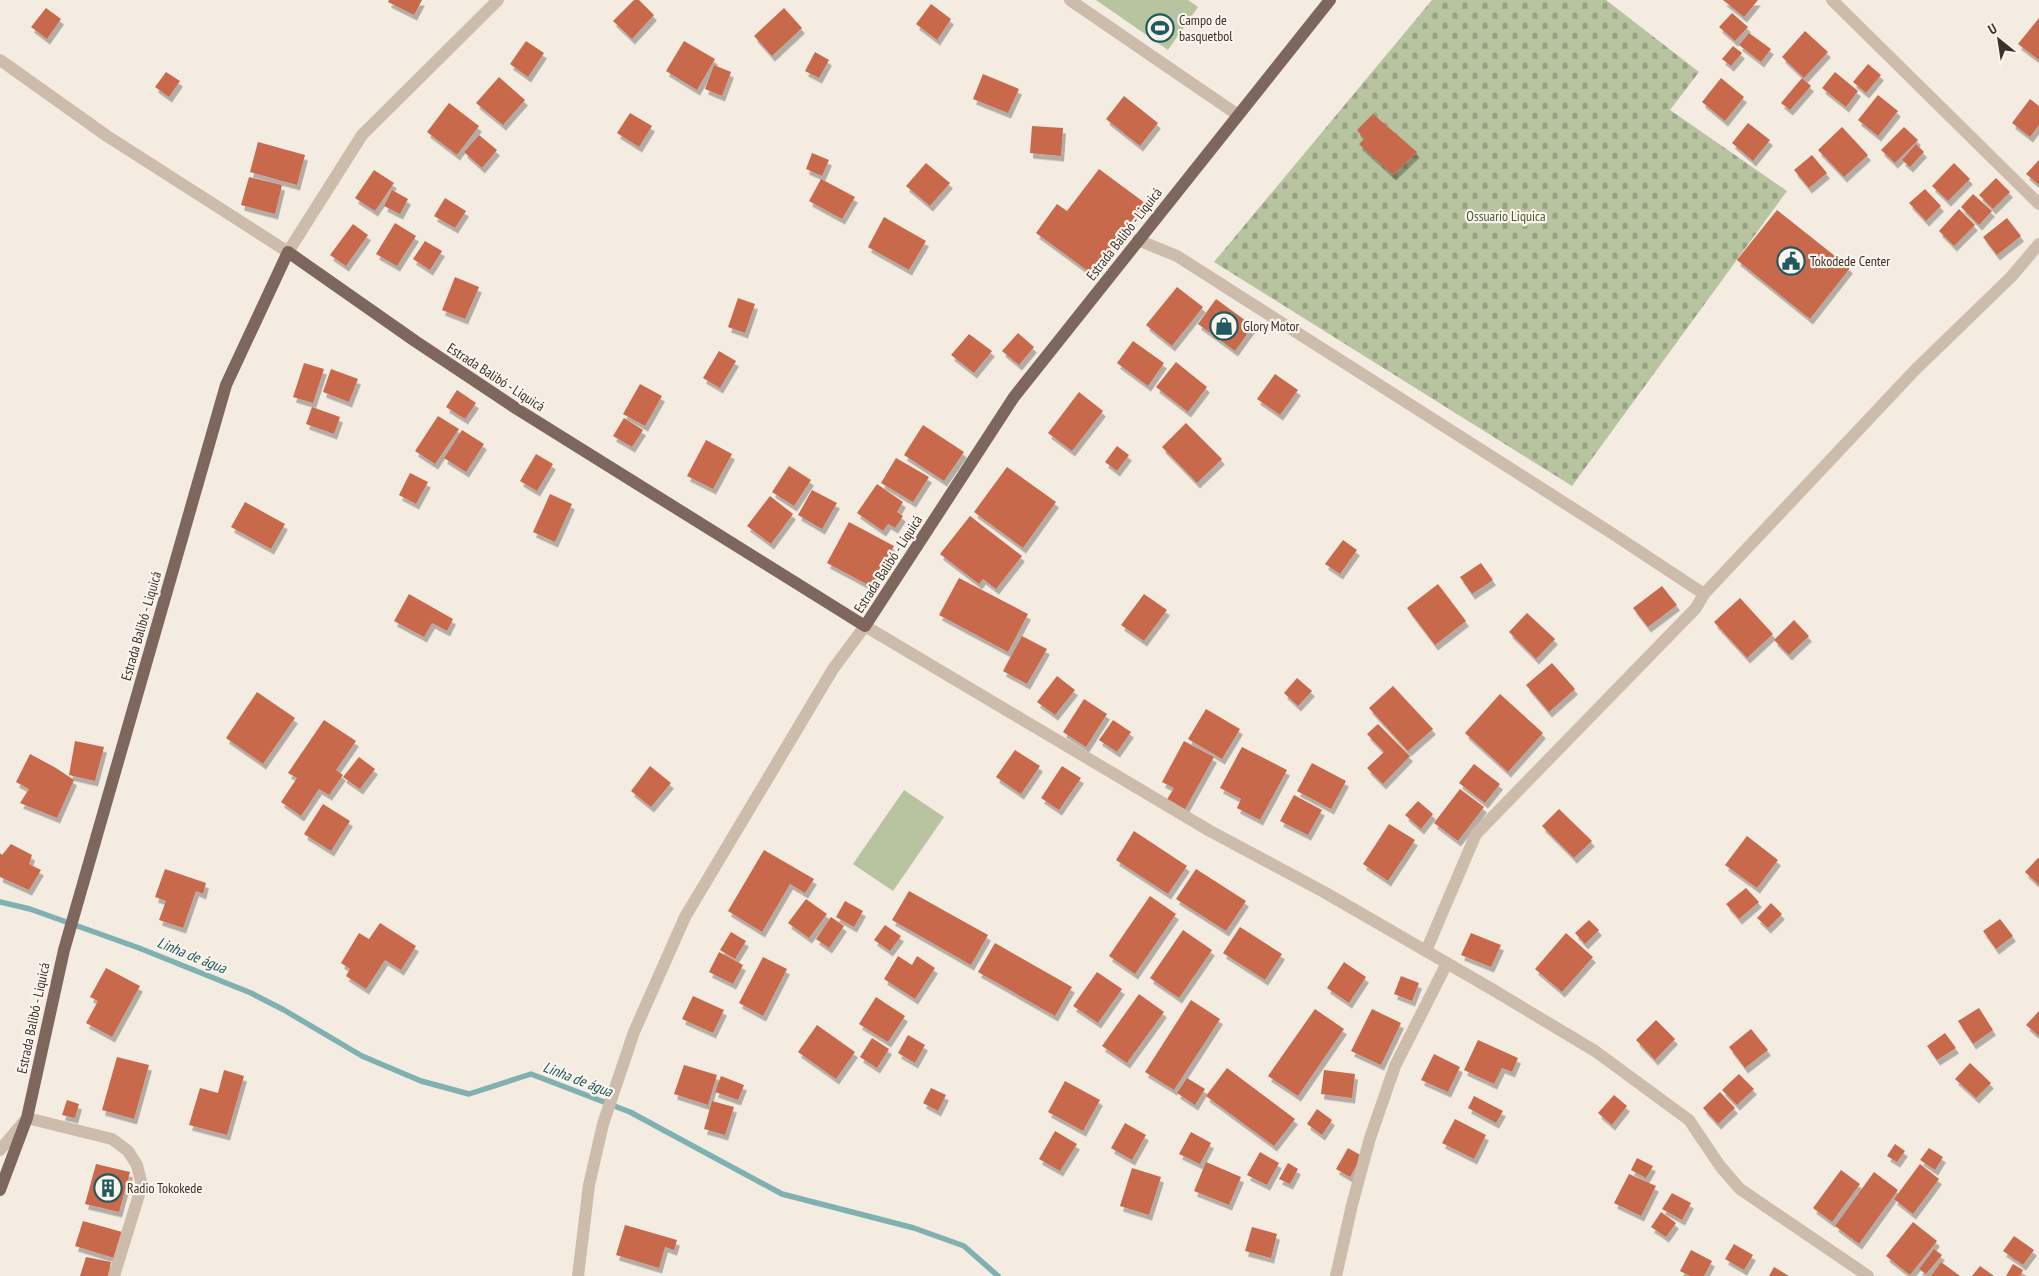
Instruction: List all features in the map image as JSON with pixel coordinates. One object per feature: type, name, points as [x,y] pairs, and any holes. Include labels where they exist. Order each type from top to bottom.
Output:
[{"type":"main road","name":"Estrada Balibó - Liquicá","points":[[0,1190],[27,1118],[64,950],[226,385],[288,252],[516,409],[865,626],[1014,397],[1330,0]]},
{"type":"street","points":[[0,60],[107,136],[288,252],[362,135],[498,0]]},
{"type":"street","points":[[1070,0],[1238,115]]},
{"type":"street","points":[[1832,0],[2039,204]]},
{"type":"street","points":[[1138,240],[1177,256],[1704,594]]},
{"type":"street","points":[[1426,951],[1476,834],[1696,608],[1704,594],[1915,370],[2011,277],[2039,244]]},
{"type":"street","points":[[578,1276],[589,1185],[604,1124],[634,1032],[685,917],[833,669],[865,626],[1210,831],[1324,892],[1447,963],[1594,1052],[1689,1120],[1720,1166],[1740,1189],[1868,1276]]},
{"type":"street","points":[[1336,1276],[1370,1138],[1395,1066],[1447,963]]},
{"type":"street","points":[[0,1150],[27,1118],[112,1139],[128,1151],[137,1165],[142,1185],[114,1276]]},
{"type":"green space","name":"Campo de basquetbol","points":[[1096,0],[1188,0],[1198,7],[1168,50]]},
{"type":"green space","name":"Ossuario Liquica","points":[[1432,0],[1606,0],[1699,72],[1670,110],[1787,191],[1572,486],[1214,262]]},
{"type":"green space","points":[[904,790],[944,817],[893,891],[853,864]]},
{"type":"building","points":[[389,0],[422,0],[414,15],[388,2]]},
{"type":"building","points":[[634,0],[639,0],[654,15],[632,39],[613,21]]},
{"type":"building","points":[[1723,0],[1758,0],[1744,17]]},
{"type":"building","points":[[931,4],[951,19],[937,40],[916,24]]},
{"type":"building","points":[[46,8],[61,19],[47,39],[31,27]]},
{"type":"building","points":[[784,8],[802,28],[772,56],[754,36]]},
{"type":"building","points":[[1732,13],[1748,27],[1735,41],[1719,27]]},
{"type":"building","points":[[2039,18],[2039,60],[2018,44]]},
{"type":"building","points":[[1805,31],[1828,52],[1804,78],[1782,57]]},
{"type":"building","points":[[1749,33],[1771,49],[1761,62],[1739,45]]},
{"type":"building","points":[[526,41],[544,53],[528,77],[510,64]]},
{"type":"building","points":[[684,41],[715,59],[697,90],[666,71]]},
{"type":"building","points":[[1733,46],[1742,53],[1731,66],[1722,59]]},
{"type":"building","points":[[815,52],[829,60],[819,78],[805,71]]},
{"type":"building","points":[[1868,64],[1881,75],[1866,93],[1853,82]]},
{"type":"building","points":[[714,65],[731,72],[722,96],[705,89]]},
{"type":"building","points":[[166,72],[180,81],[169,97],[155,87]]},
{"type":"building","points":[[1835,72],[1858,91],[1846,107],[1822,88]]},
{"type":"building","points":[[983,74],[1019,89],[1008,113],[973,99]]},
{"type":"building","points":[[499,77],[525,100],[503,125],[476,103]]},
{"type":"building","points":[[1721,78],[1744,97],[1725,121],[1702,102]]},
{"type":"building","points":[[1802,78],[1811,86],[1790,110],[1781,103]]},
{"type":"building","points":[[1878,95],[1898,111],[1878,136],[1858,120]]},
{"type":"building","points":[[1124,96],[1158,123],[1140,146],[1106,119]]},
{"type":"building","points":[[2030,99],[2039,106],[2039,125],[2030,137],[2012,123]]},
{"type":"building","points":[[449,103],[479,126],[457,155],[427,132]]},
{"type":"building","points":[[630,113],[652,126],[639,147],[617,133]]},
{"type":"building","points":[[1373,114],[1417,152],[1393,175],[1359,144],[1364,139],[1357,130]]},
{"type":"building","points":[[1748,123],[1770,140],[1753,161],[1732,143]]},
{"type":"building","points":[[1032,126],[1063,128],[1061,156],[1030,153]]},
{"type":"building","points":[[1842,127],[1868,155],[1844,177],[1818,150]]},
{"type":"building","points":[[1904,127],[1918,140],[1895,163],[1881,150]]},
{"type":"building","points":[[479,135],[497,150],[482,168],[464,152]]},
{"type":"building","points":[[258,142],[305,155],[297,185],[250,172]]},
{"type":"building","points":[[1916,144],[1924,152],[1910,167],[1902,160]]},
{"type":"building","points":[[812,153],[829,160],[822,176],[806,169]]},
{"type":"building","points":[[1812,155],[1827,173],[1809,188],[1794,170]]},
{"type":"building","points":[[2039,160],[2039,185],[2026,174]]},
{"type":"building","points":[[926,163],[950,183],[930,206],[906,186]]},
{"type":"building","points":[[1954,163],[1970,179],[1948,201],[1932,186]]},
{"type":"building","points":[[1099,169],[1145,203],[1092,274],[1036,233],[1057,204],[1067,211]]},
{"type":"building","points":[[374,170],[394,183],[375,211],[355,198]]},
{"type":"building","points":[[249,177],[282,185],[275,214],[241,205]]},
{"type":"building","points":[[1996,178],[2010,192],[1993,209],[1979,195]]},
{"type":"building","points":[[821,179],[855,197],[842,219],[809,201]]},
{"type":"building","points":[[1925,189],[1941,206],[1926,221],[1909,203]]},
{"type":"building","points":[[392,190],[408,199],[400,214],[384,206]]},
{"type":"building","points":[[1973,194],[1992,211],[1979,225],[1961,207]]},
{"type":"building","points":[[445,198],[466,211],[455,228],[434,216]]},
{"type":"building","points":[[1959,209],[1975,225],[1954,246],[1939,231]]},
{"type":"building","points":[[1777,210],[1850,268],[1810,319],[1737,260]]},
{"type":"building","points":[[884,217],[926,241],[909,270],[868,247]]},
{"type":"building","points":[[2007,218],[2021,236],[1997,255],[1983,237]]},
{"type":"building","points":[[395,223],[416,236],[397,266],[376,254]]},
{"type":"building","points":[[353,224],[368,235],[346,266],[330,255]]},
{"type":"building","points":[[425,241],[442,251],[430,270],[413,259]]},
{"type":"building","points":[[455,277],[479,287],[465,319],[442,310]]},
{"type":"building","points":[[1177,287],[1203,307],[1172,346],[1146,325]]},
{"type":"building","points":[[738,298],[755,304],[745,333],[728,327]]},
{"type":"building","points":[[1216,299],[1253,326],[1235,351],[1198,324]]},
{"type":"building","points":[[1018,333],[1034,347],[1019,365],[1002,351]]},
{"type":"building","points":[[969,334],[992,351],[974,373],[951,355]]},
{"type":"building","points":[[1133,341],[1164,363],[1148,386],[1117,363]]},
{"type":"building","points":[[719,351],[736,361],[720,388],[703,378]]},
{"type":"building","points":[[1176,362],[1207,387],[1188,412],[1156,387]]},
{"type":"building","points":[[304,363],[324,369],[313,403],[293,397]]},
{"type":"building","points":[[331,369],[358,379],[349,402],[323,392]]},
{"type":"building","points":[[1275,374],[1298,390],[1280,415],[1257,399]]},
{"type":"building","points":[[640,384],[662,396],[645,426],[623,414]]},
{"type":"building","points":[[457,390],[476,403],[465,419],[446,407]]},
{"type":"building","points":[[1079,392],[1103,411],[1072,451],[1048,433]]},
{"type":"building","points":[[312,407],[340,417],[334,434],[306,424]]},
{"type":"building","points":[[438,416],[459,429],[435,464],[415,451]]},
{"type":"building","points":[[624,418],[643,430],[632,447],[613,436]]},
{"type":"building","points":[[1186,423],[1222,459],[1197,483],[1162,447]]},
{"type":"building","points":[[923,425],[964,452],[944,481],[904,455]]},
{"type":"building","points":[[462,430],[484,444],[466,472],[444,458]]},
{"type":"building","points":[[706,440],[732,454],[713,489],[687,476]]},
{"type":"building","points":[[1117,446],[1129,455],[1117,471],[1105,462]]},
{"type":"building","points":[[536,454],[553,464],[537,491],[520,481]]},
{"type":"building","points":[[896,458],[929,477],[913,502],[881,483]]},
{"type":"building","points":[[789,466],[811,480],[794,506],[772,492]]},
{"type":"building","points":[[1007,467],[1056,502],[1023,548],[974,512]]},
{"type":"building","points":[[410,473],[428,482],[416,504],[399,495]]},
{"type":"building","points":[[877,484],[903,502],[897,512],[903,516],[895,528],[888,524],[883,531],[857,513]]},
{"type":"building","points":[[812,490],[837,503],[822,529],[798,515]]},
{"type":"building","points":[[550,494],[572,504],[555,542],[533,532]]},
{"type":"building","points":[[770,496],[793,514],[771,544],[747,526]]},
{"type":"building","points":[[245,502],[285,524],[271,549],[231,527]]},
{"type":"building","points":[[970,516],[1022,556],[996,589],[983,579],[979,584],[940,554]]},
{"type":"building","points":[[849,522],[894,546],[872,587],[827,563]]},
{"type":"building","points":[[1343,540],[1357,550],[1340,574],[1325,564]]},
{"type":"building","points":[[1481,563],[1493,580],[1472,594],[1460,577]]},
{"type":"building","points":[[959,578],[1028,614],[1008,652],[939,615]]},
{"type":"building","points":[[1438,584],[1466,621],[1435,645],[1407,608]]},
{"type":"building","points":[[1662,586],[1677,605],[1648,627],[1633,608]]},
{"type":"building","points":[[409,594],[453,619],[447,631],[432,623],[424,637],[394,621]]},
{"type":"building","points":[[1144,594],[1167,610],[1144,641],[1121,625]]},
{"type":"building","points":[[1740,598],[1773,634],[1747,658],[1714,622]]},
{"type":"building","points":[[1527,613],[1555,639],[1536,659],[1509,632]]},
{"type":"building","points":[[1794,620],[1809,636],[1789,655],[1774,640]]},
{"type":"building","points":[[1022,636],[1047,649],[1027,684],[1003,671]]},
{"type":"building","points":[[1552,663],[1575,689],[1549,712],[1526,685]]},
{"type":"building","points":[[1057,676],[1075,690],[1055,715],[1037,702]]},
{"type":"building","points":[[1297,678],[1312,691],[1298,706],[1284,693]]},
{"type":"building","points":[[1393,686],[1433,729],[1408,751],[1369,708]]},
{"type":"building","points":[[257,692],[295,718],[263,764],[226,738]]},
{"type":"building","points":[[1500,694],[1543,733],[1508,772],[1465,733]]},
{"type":"building","points":[[1084,699],[1107,714],[1086,747],[1063,732]]},
{"type":"building","points":[[1206,709],[1240,729],[1222,759],[1188,739]]},
{"type":"building","points":[[324,720],[356,741],[336,770],[343,775],[329,795],[319,789],[301,816],[281,802],[297,778],[288,773]]},
{"type":"building","points":[[1113,720],[1131,732],[1117,752],[1099,740]]},
{"type":"building","points":[[1378,724],[1410,756],[1383,784],[1367,768],[1384,752],[1367,734]]},
{"type":"building","points":[[75,741],[104,747],[95,781],[69,775]]},
{"type":"building","points":[[1184,741],[1214,757],[1184,811],[1166,801],[1174,788],[1162,782]]},
{"type":"building","points":[[1242,747],[1287,770],[1260,820],[1237,808],[1241,799],[1220,788]]},
{"type":"building","points":[[1015,750],[1040,766],[1021,794],[996,777]]},
{"type":"building","points":[[30,754],[74,780],[57,818],[20,803],[29,789],[16,782]]},
{"type":"building","points":[[359,757],[375,769],[360,789],[343,777]]},
{"type":"building","points":[[1312,763],[1346,781],[1331,809],[1297,791]]},
{"type":"building","points":[[1474,764],[1500,784],[1485,803],[1459,783]]},
{"type":"building","points":[[650,766],[671,783],[651,807],[631,791]]},
{"type":"building","points":[[1062,766],[1081,778],[1059,810],[1041,798]]},
{"type":"building","points":[[1460,789],[1484,807],[1458,841],[1434,823]]},
{"type":"building","points":[[1294,795],[1322,810],[1308,835],[1280,821]]},
{"type":"building","points":[[1418,801],[1433,814],[1421,829],[1405,815]]},
{"type":"building","points":[[323,804],[350,821],[331,851],[304,834]]},
{"type":"building","points":[[1559,809],[1592,841],[1574,858],[1542,826]]},
{"type":"building","points":[[1389,824],[1415,840],[1388,881],[1363,864]]},
{"type":"building","points":[[1134,831],[1187,866],[1168,894],[1116,860]]},
{"type":"building","points":[[1747,836],[1778,860],[1757,888],[1725,865]]},
{"type":"building","points":[[11,844],[32,855],[29,864],[41,870],[29,890],[0,877],[0,853],[2,855]]},
{"type":"building","points":[[764,850],[814,879],[805,893],[790,884],[762,932],[728,911]]},
{"type":"building","points":[[2039,859],[2039,885],[2025,872]]},
{"type":"building","points":[[165,869],[206,883],[203,894],[196,891],[183,928],[159,920],[166,901],[155,897]]},
{"type":"building","points":[[1196,869],[1246,901],[1226,931],[1176,899]]},
{"type":"building","points":[[1746,888],[1759,902],[1739,919],[1726,904]]},
{"type":"building","points":[[909,891],[988,935],[971,965],[892,920]]},
{"type":"building","points":[[1150,896],[1176,914],[1135,974],[1109,956]]},
{"type":"building","points":[[806,899],[827,914],[809,938],[788,923]]},
{"type":"building","points":[[845,901],[863,911],[854,927],[836,917]]},
{"type":"building","points":[[1771,903],[1782,914],[1768,928],[1757,918]]},
{"type":"building","points":[[831,917],[844,926],[829,948],[816,939]]},
{"type":"building","points":[[2000,919],[2013,936],[1996,949],[1983,931]]},
{"type":"building","points":[[1589,920],[1599,930],[1585,944],[1575,933]]},
{"type":"building","points":[[380,923],[416,946],[401,970],[385,960],[366,989],[346,976],[350,969],[341,963],[359,933],[369,939]]},
{"type":"building","points":[[885,925],[901,936],[890,951],[874,940]]},
{"type":"building","points":[[1240,927],[1282,954],[1265,980],[1223,953]]},
{"type":"building","points":[[1183,930],[1212,950],[1179,998],[1150,978]]},
{"type":"building","points":[[731,932],[746,941],[735,959],[720,950]]},
{"type":"building","points":[[1471,933],[1501,945],[1491,967],[1461,955]]},
{"type":"building","points":[[1566,933],[1593,957],[1562,992],[1535,969]]},
{"type":"building","points":[[995,943],[1072,987],[1055,1016],[978,972]]},
{"type":"building","points":[[719,952],[743,965],[733,984],[709,972]]},
{"type":"building","points":[[898,956],[912,965],[917,956],[935,968],[915,999],[884,979]]},
{"type":"building","points":[[763,957],[787,969],[763,1016],[739,1003]]},
{"type":"building","points":[[1344,962],[1366,977],[1349,1003],[1327,988]]},
{"type":"building","points":[[106,968],[140,986],[112,1037],[86,1023],[98,1001],[90,997]]},
{"type":"building","points":[[1097,972],[1122,989],[1098,1023],[1073,1006]]},
{"type":"building","points":[[1401,976],[1419,983],[1412,1001],[1394,994]]},
{"type":"building","points":[[1139,994],[1164,1012],[1127,1063],[1102,1046]]},
{"type":"building","points":[[693,996],[724,1010],[713,1033],[682,1019]]},
{"type":"building","points":[[876,997],[905,1016],[888,1042],[859,1024]]},
{"type":"building","points":[[1191,1000],[1220,1019],[1174,1090],[1145,1072]]},
{"type":"building","points":[[1979,1008],[1993,1030],[1973,1044],[1958,1021]]},
{"type":"building","points":[[1315,1009],[1344,1029],[1298,1096],[1268,1076]]},
{"type":"building","points":[[1372,1009],[1401,1023],[1381,1065],[1351,1051]]},
{"type":"building","points":[[2039,1011],[2039,1036],[2026,1025]]},
{"type":"building","points":[[1656,1020],[1675,1039],[1655,1060],[1636,1040]]},
{"type":"building","points":[[817,1025],[855,1052],[836,1079],[798,1052]]},
{"type":"building","points":[[1751,1029],[1768,1050],[1745,1068],[1729,1047]]},
{"type":"building","points":[[1945,1033],[1956,1048],[1937,1060],[1927,1046]]},
{"type":"building","points":[[908,1035],[925,1045],[915,1063],[898,1053]]},
{"type":"building","points":[[872,1038],[889,1049],[877,1068],[860,1057]]},
{"type":"building","points":[[1478,1040],[1518,1058],[1512,1072],[1502,1068],[1494,1084],[1464,1070]]},
{"type":"building","points":[[1434,1054],[1460,1067],[1448,1092],[1421,1080]]},
{"type":"building","points":[[117,1057],[149,1065],[134,1119],[102,1110]]},
{"type":"building","points":[[1970,1063],[1991,1083],[1976,1098],[1955,1079]]},
{"type":"building","points":[[684,1065],[717,1075],[708,1105],[674,1094]]},
{"type":"building","points":[[1227,1068],[1295,1119],[1274,1146],[1206,1096]]},
{"type":"building","points":[[224,1070],[244,1076],[227,1135],[189,1125],[200,1088],[218,1093]]},
{"type":"building","points":[[1324,1070],[1355,1074],[1352,1098],[1321,1094]]},
{"type":"building","points":[[1739,1074],[1754,1089],[1737,1105],[1722,1090]]},
{"type":"building","points":[[721,1076],[744,1085],[738,1100],[715,1092]]},
{"type":"building","points":[[1187,1078],[1205,1089],[1195,1105],[1177,1093]]},
{"type":"building","points":[[1065,1081],[1100,1100],[1083,1131],[1048,1112]]},
{"type":"building","points":[[931,1088],[946,1095],[938,1111],[923,1103]]},
{"type":"building","points":[[1720,1092],[1735,1108],[1718,1124],[1703,1108]]},
{"type":"building","points":[[1614,1095],[1627,1106],[1612,1125],[1598,1113]]},
{"type":"building","points":[[1474,1096],[1503,1111],[1496,1123],[1468,1108]]},
{"type":"building","points":[[67,1100],[79,1104],[75,1118],[62,1115]]},
{"type":"building","points":[[712,1101],[734,1107],[725,1135],[704,1129]]},
{"type":"building","points":[[1317,1109],[1332,1120],[1322,1135],[1307,1124]]},
{"type":"building","points":[[1455,1119],[1486,1135],[1474,1159],[1442,1143]]},
{"type":"building","points":[[1125,1123],[1146,1135],[1132,1160],[1111,1148]]},
{"type":"building","points":[[1055,1131],[1077,1144],[1060,1171],[1039,1159]]},
{"type":"building","points":[[1191,1132],[1211,1143],[1200,1164],[1179,1154]]},
{"type":"building","points":[[1895,1144],[1905,1151],[1897,1162],[1887,1156]]},
{"type":"building","points":[[1348,1148],[1362,1156],[1350,1177],[1336,1169]]},
{"type":"building","points":[[1929,1148],[1943,1157],[1935,1170],[1920,1160]]},
{"type":"building","points":[[1260,1152],[1279,1163],[1267,1185],[1247,1175]]},
{"type":"building","points":[[1637,1158],[1653,1166],[1646,1178],[1631,1170]]},
{"type":"building","points":[[1206,1162],[1241,1177],[1229,1205],[1194,1191]]},
{"type":"building","points":[[1288,1163],[1298,1169],[1290,1184],[1279,1179]]},
{"type":"building","name":"Radio Tokokede","points":[[96,1164],[130,1172],[119,1212],[85,1204]]},
{"type":"building","points":[[1920,1164],[1939,1179],[1913,1214],[1894,1199]]},
{"type":"building","points":[[1132,1168],[1161,1177],[1149,1215],[1120,1206]]},
{"type":"building","points":[[1841,1170],[1860,1184],[1832,1222],[1813,1208]]},
{"type":"building","points":[[1874,1172],[1898,1190],[1859,1244],[1835,1226]]},
{"type":"building","points":[[1629,1174],[1656,1186],[1641,1216],[1614,1203]]},
{"type":"building","points":[[1672,1193],[1691,1203],[1682,1220],[1662,1209]]},
{"type":"building","points":[[1661,1212],[1676,1223],[1666,1237],[1651,1227]]},
{"type":"building","points":[[83,1221],[122,1232],[114,1258],[75,1246]]},
{"type":"building","points":[[1913,1222],[1937,1241],[1910,1275],[1886,1256]]},
{"type":"building","points":[[625,1225],[677,1240],[674,1250],[665,1247],[659,1268],[616,1255]]},
{"type":"building","points":[[1252,1227],[1277,1234],[1271,1258],[1245,1251]]},
{"type":"building","points":[[2014,1236],[2034,1250],[2023,1265],[2003,1251]]},
{"type":"building","points":[[1734,1244],[1753,1255],[1744,1270],[1725,1259]]},
{"type":"building","points":[[1934,1249],[1942,1255],[1926,1274],[1919,1269]]},
{"type":"building","points":[[1691,1250],[1712,1261],[1704,1276],[1690,1276],[1680,1271]]},
{"type":"building","points":[[86,1257],[111,1262],[108,1276],[80,1276]]},
{"type":"building","points":[[1941,1262],[1960,1276],[1931,1276]]},
{"type":"building","points":[[2013,1264],[2023,1270],[2020,1276],[2006,1276]]},
{"type":"building","points":[[1980,1266],[1994,1276],[1972,1276]]},
{"type":"building","points":[[1774,1267],[1789,1276],[1769,1276]]},
{"type":"waterway","name":"Linha de água","points":[[0,902],[30,909],[139,948],[251,993],[284,1010],[362,1056],[421,1081],[469,1094],[531,1074],[630,1112],[782,1194],[914,1228],[964,1246],[998,1276]]},
{"type":"place","name":"Campo de basquetbol","points":[[1160,28]]},
{"type":"place","name":"Tokodede Center","points":[[1791,261]]},
{"type":"place","name":"Glory Motor","points":[[1224,326]]},
{"type":"place","name":"Radio Tokokede","points":[[108,1188]]}]
